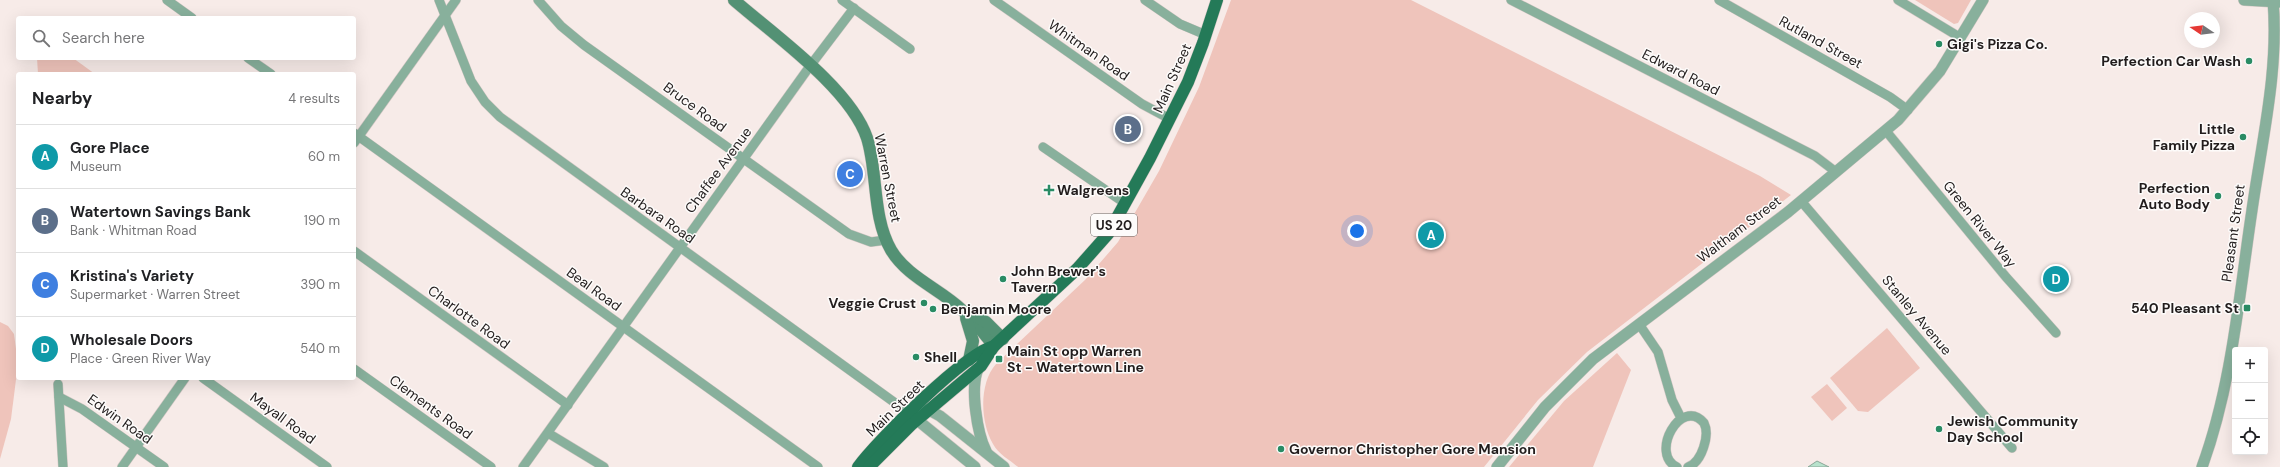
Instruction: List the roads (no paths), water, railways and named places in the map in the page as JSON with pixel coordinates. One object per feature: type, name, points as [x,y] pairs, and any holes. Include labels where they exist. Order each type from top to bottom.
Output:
[{"type":"main road","name":"Warren Street","points":[[734,0],[810,66],[851,107],[862,127],[872,159],[879,211],[886,240],[902,264],[962,310],[998,343]]},
{"type":"main road","name":"Main Street","points":[[869,467],[913,416],[929,410],[978,369],[988,358],[998,343],[1087,259],[1108,234],[1126,204],[1190,77],[1206,35],[1217,0]]},
{"type":"main road","points":[[962,310],[972,338],[969,360]]},
{"type":"main road","name":"Main Street","points":[[858,467],[913,416],[969,360],[985,349],[998,343]]},
{"type":"street","points":[[167,0],[189,16]]},
{"type":"street","name":"Barbara Road","points":[[439,0],[446,14],[468,76],[481,97],[494,112],[562,164],[680,247],[913,416]]},
{"type":"street","points":[[356,138],[456,0]]},
{"type":"street","name":"Bruce Road","points":[[538,0],[561,26],[584,45],[856,238],[871,242],[886,240]]},
{"type":"street","points":[[842,0],[910,48]]},
{"type":"street","name":"Whitman Road","points":[[994,0],[1142,104],[1170,119]]},
{"type":"street","points":[[1145,0],[1180,24],[1206,35]]},
{"type":"street","name":"Edward Road","points":[[1511,0],[1822,160],[1836,172]]},
{"type":"street","name":"Rutland Street","points":[[1719,0],[1890,97],[1908,110]]},
{"type":"street","points":[[1898,0],[1962,38]]},
{"type":"street","name":"Waltham Street","points":[[1497,467],[1556,394],[1593,359],[1801,201],[1886,131],[1908,110],[1929,85],[1962,38],[1983,0]]},
{"type":"street","points":[[2244,0],[2276,1]]},
{"type":"street","name":"Pleasant Street","points":[[2202,467],[2216,423],[2228,368],[2273,71],[2276,1]]},
{"type":"street","name":"Chaffee Avenue","points":[[523,467],[810,66],[854,8]]},
{"type":"street","points":[[251,60],[268,72]]},
{"type":"street","name":"Green River Way","points":[[1886,131],[2006,278],[2056,333]]},
{"type":"street","name":"Beal Road","points":[[356,138],[818,467]]},
{"type":"street","points":[[1043,147],[1126,204]]},
{"type":"street","name":"Stanley Avenue","points":[[1801,201],[2012,448]]},
{"type":"street","name":"Charlotte Road","points":[[356,253],[568,405]]},
{"type":"street","points":[[1639,324],[1658,352],[1674,406],[1681,418]]},
{"type":"street","points":[[978,369],[975,383],[976,402],[980,436],[987,454]]},
{"type":"street","name":"Clements Road","points":[[356,370],[491,467]]},
{"type":"street","points":[[122,467],[185,380]]},
{"type":"street","name":"Mayall Road","points":[[206,380],[327,467]]},
{"type":"street","points":[[58,384],[64,467]]},
{"type":"street","name":"Edwin Road","points":[[59,397],[82,409],[164,467]]},
{"type":"street","points":[[929,410],[945,419],[1004,467]]},
{"type":"street","points":[[1677,467],[1669,461],[1666,448],[1674,425],[1681,418],[1689,415],[1698,417],[1706,428],[1706,439],[1698,458],[1688,467]]},
{"type":"street","points":[[913,416],[974,467]]},
{"type":"street","points":[[548,433],[604,467]]},
{"type":"place","name":"Gigi's Pizza Co.","points":[[1939,44]]},
{"type":"place","name":"Perfection Car Wash","points":[[2249,61]]},
{"type":"place","name":"Watertown Savings Bank","points":[[1128,129]]},
{"type":"place","name":"Little Family Pizza","points":[[2243,137]]},
{"type":"place","name":"Kristina's Variety","points":[[850,174]]},
{"type":"place","name":"Walgreens","points":[[1049,190]]},
{"type":"place","name":"Perfection Auto Body","points":[[2218,196]]},
{"type":"place","name":"Gore Place","points":[[1431,235]]},
{"type":"place","name":"John Brewer's Tavern","points":[[1003,279]]},
{"type":"place","name":"Wholesale Doors","points":[[2056,279]]},
{"type":"place","name":"Veggie Crust","points":[[924,303]]},
{"type":"place","name":"540 Pleasant St","points":[[2247,308]]},
{"type":"place","name":"Benjamin Moore","points":[[933,309]]},
{"type":"place","name":"Shell","points":[[916,357]]},
{"type":"place","name":"Main St opp Warren St - Watertown Line","points":[[999,359]]},
{"type":"place","name":"Jewish Community Day School","points":[[1939,429]]},
{"type":"place","name":"Governor Christopher Gore Mansion","points":[[1281,449]]}]
